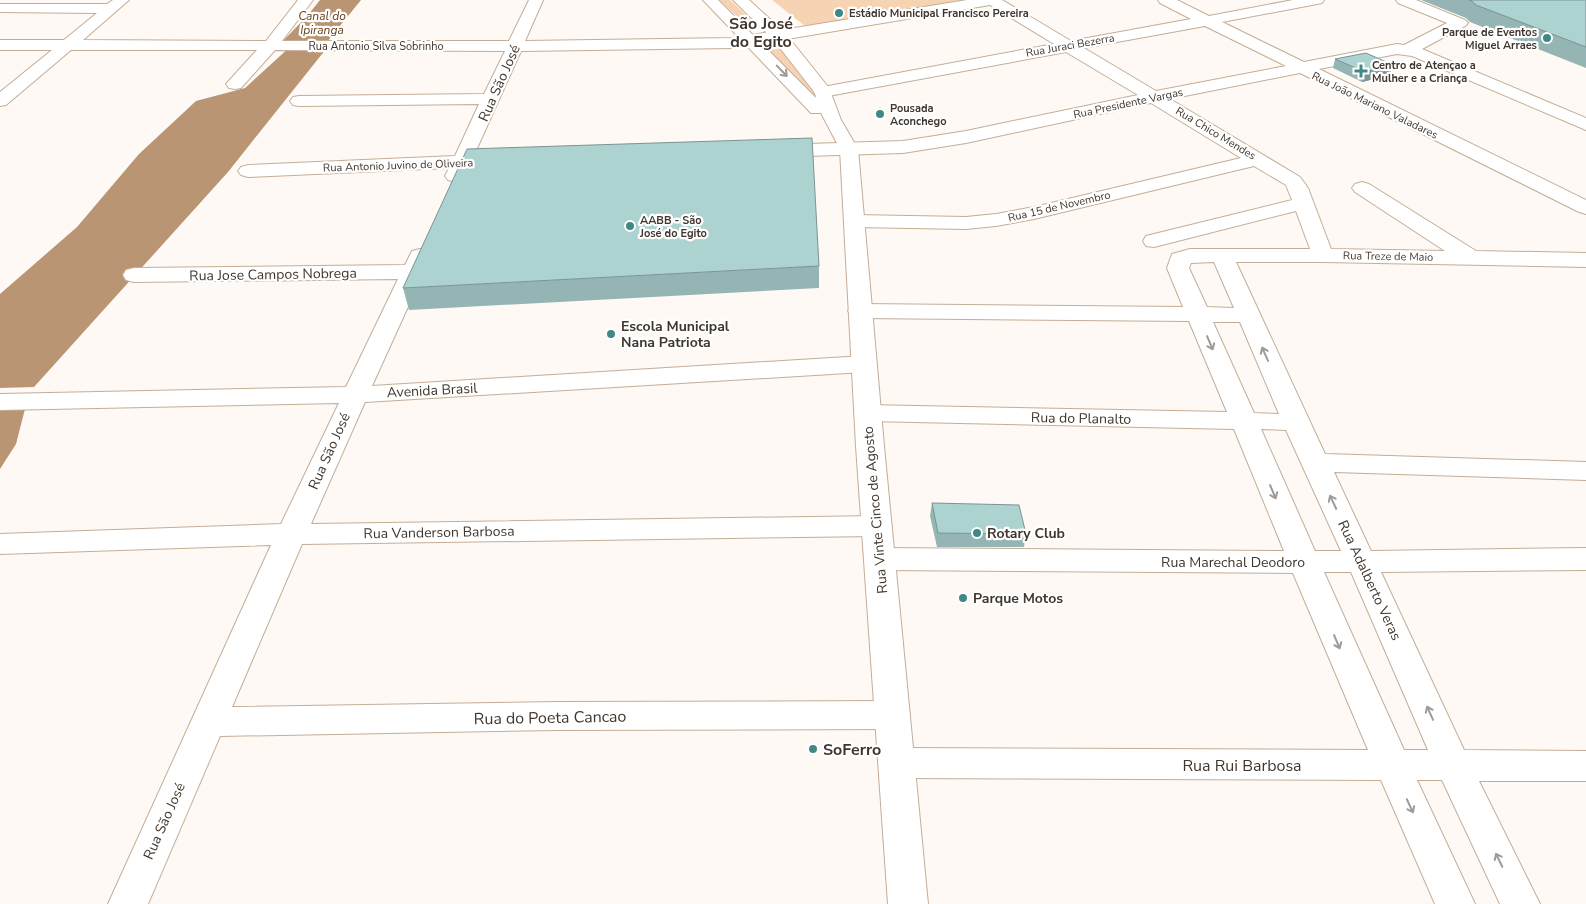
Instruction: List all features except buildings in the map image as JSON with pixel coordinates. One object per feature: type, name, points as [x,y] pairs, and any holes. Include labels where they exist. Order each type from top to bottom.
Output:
[{"type":"street","points":[[235,84],[270,46],[306,0]]},
{"type":"street","name":"Rua São José","points":[[446,196],[536,0]]},
{"type":"street","points":[[710,0],[752,40],[821,112],[832,120]]},
{"type":"street","points":[[740,0],[779,36],[823,92],[832,120]]},
{"type":"street","name":"Rua Antonio Silva Sobrinho","points":[[0,45],[515,46],[733,43],[993,0]]},
{"type":"street","name":"Rua Chico Mendes","points":[[993,0],[1260,159],[1293,181],[1323,255]]},
{"type":"street","name":"Rua João Mariano Valadares","points":[[1165,0],[1214,19],[1586,208]]},
{"type":"street","name":"Rua João Mariano Valadares","points":[[1186,0],[1214,19]]},
{"type":"street","name":"Rua Juraci Bezerra","points":[[823,92],[1317,0]]},
{"type":"street","points":[[1402,0],[1460,23],[1407,50]]},
{"type":"street","points":[[0,8],[116,4]]},
{"type":"street","points":[[2,99],[116,4]]},
{"type":"street","name":"Rua Presidente Vargas","points":[[848,149],[903,147],[966,137],[1309,66],[1397,49],[1407,50]]},
{"type":"street","points":[[1407,50],[1586,125]]},
{"type":"street","name":"Rua João Mariano Valadares","points":[[1309,66],[1586,196]]},
{"type":"street","points":[[299,101],[492,99]]},
{"type":"street","name":"Rua Vinte Cinco de Agosto","points":[[832,120],[848,149],[852,172],[867,413],[898,763],[908,904]]},
{"type":"street","points":[[752,151],[848,149]]},
{"type":"street","name":"Rua 15 de Novembro","points":[[854,221],[966,223],[996,220],[1034,213],[1260,159]]},
{"type":"street","name":"Rua Antonio Juvino de Oliveira","points":[[248,171],[520,160]]},
{"type":"street","points":[[1362,188],[1470,257]]},
{"type":"street","points":[[1154,241],[1303,203]]},
{"type":"street","name":"Rua São José","points":[[128,904],[291,534],[431,230]]},
{"type":"street","name":"Rua Adalberto Veras","points":[[1222,255],[1453,766],[1520,904]]},
{"type":"street","name":"Rua Treze de Maio","points":[[1198,314],[1178,268],[1180,259],[1190,256],[1323,255],[1586,260]]},
{"type":"street","name":"Rua Jose Campos Nobrega","points":[[134,275],[412,272]]},
{"type":"street","points":[[860,311],[1248,315]]},
{"type":"street","points":[[1198,314],[1391,765],[1455,904]]},
{"type":"street","name":"Avenida Brasil","points":[[6,402],[354,395],[864,364]]},
{"type":"street","name":"Rua do Planalto","points":[[867,413],[1296,422]]},
{"type":"street","points":[[1315,463],[1586,470]]},
{"type":"street","name":"Rua Vanderson Barbosa","points":[[0,544],[291,534],[878,526]]},
{"type":"street","name":"Rua Marechal Deodoro","points":[[880,559],[1303,562],[1586,559]]},
{"type":"street","name":"Rua do Poeta Cancao","points":[[208,722],[557,716],[893,715]]},
{"type":"street","name":"Rua Rui Barbosa","points":[[898,763],[1586,766]]},
{"type":"shaded area","points":[[719,0],[730,0],[758,26],[750,28]]},
{"type":"shaded area","name":"Estádio Municipal Francisco Pereira","points":[[772,0],[973,0],[805,26]]},
{"type":"shaded area","points":[[771,40],[777,43],[804,78],[820,103],[767,50],[765,42]]},
{"type":"water","name":"Canal do Ipiranga","points":[[320,0],[361,0],[327,42],[282,42],[308,15]]},
{"type":"water","points":[[291,46],[326,49],[228,172],[34,387],[0,388],[0,294],[77,227],[139,154],[196,101],[245,88]]},
{"type":"water","points":[[0,409],[25,409],[16,444],[0,469]]},
{"type":"place","name":"Estádio Municipal Francisco Pereira","points":[[839,13]]},
{"type":"place","name":"Parque de Eventos Miguel Arraes","points":[[1547,38]]},
{"type":"place","name":"Centro de Atençao a Mulher e a Criança","points":[[1361,71]]},
{"type":"place","name":"Pousada Aconchego","points":[[880,114]]},
{"type":"place","name":"AABB - São José do Egito","points":[[630,226]]},
{"type":"place","name":"Escola Municipal Nana Patriota","points":[[611,334]]},
{"type":"place","name":"Rotary Club","points":[[977,533]]},
{"type":"place","name":"Parque Motos","points":[[963,598]]},
{"type":"place","name":"SoFerro","points":[[813,749]]},
{"type":"district","name":"São José do Egito","points":[[761,32]]}]
